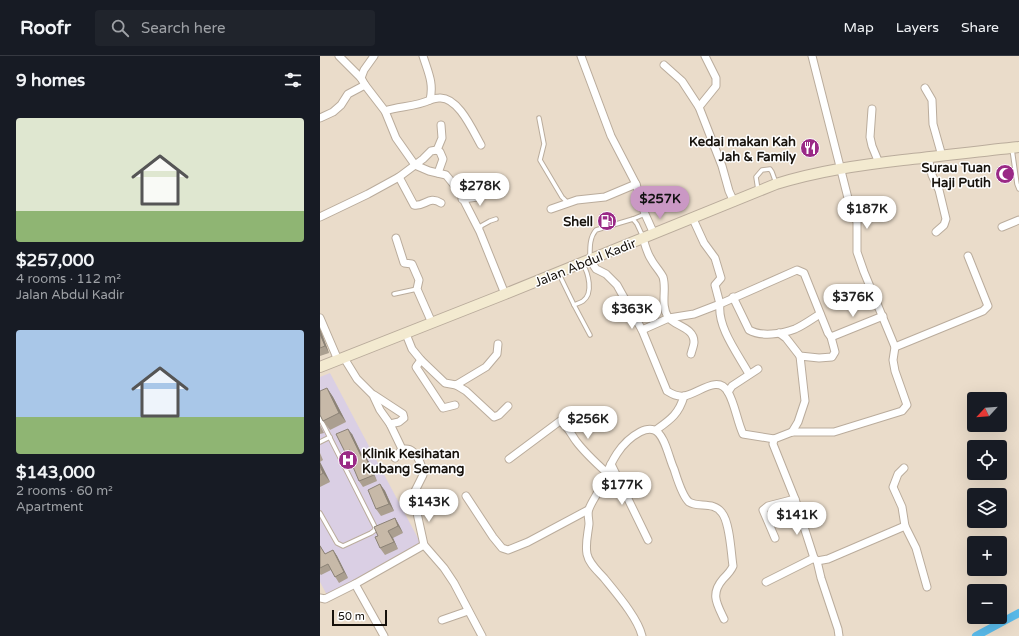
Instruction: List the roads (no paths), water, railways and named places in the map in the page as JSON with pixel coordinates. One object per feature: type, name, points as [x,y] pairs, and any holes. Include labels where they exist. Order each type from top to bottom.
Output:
[{"type":"main road","name":"Jalan Abdul Kadir","points":[[320,367],[586,262],[776,184],[810,174],[841,168],[1016,148]]},
{"type":"street","points":[[339,56],[361,78],[385,111],[396,138],[415,165],[429,171],[446,175],[459,191],[480,232],[505,294]]},
{"type":"street","points":[[361,78],[364,70],[374,56]]},
{"type":"street","points":[[423,56],[431,77],[430,100]]},
{"type":"street","points":[[581,56],[612,136],[636,184],[645,214],[654,234]]},
{"type":"street","points":[[699,107],[716,86],[716,78],[705,56]]},
{"type":"street","points":[[586,262],[606,274],[617,284],[642,330],[667,391],[674,396],[684,396],[715,384],[724,386],[728,392],[743,434],[774,439],[792,432],[834,432],[902,410],[907,405],[895,371],[893,360],[895,346],[857,252],[857,222],[851,210],[812,56]]},
{"type":"street","points":[[664,65],[682,81],[699,107],[734,202]]},
{"type":"street","points":[[320,118],[333,112],[341,105],[348,94],[365,85]]},
{"type":"street","points":[[925,88],[932,100],[933,124],[942,156]]},
{"type":"street","points":[[385,111],[393,108],[422,104],[430,100],[440,98],[453,103],[464,115],[481,145]]},
{"type":"street","points":[[872,109],[870,137],[879,163]]},
{"type":"street","points":[[437,150],[442,138],[441,125]]},
{"type":"street","points":[[320,217],[399,177],[431,151],[437,150]]},
{"type":"street","points":[[437,150],[440,152],[443,159],[438,173]]},
{"type":"street","points":[[928,157],[932,175],[939,190],[946,218],[944,225],[936,232]]},
{"type":"street","points":[[399,177],[414,205],[418,206],[431,200],[437,200],[441,203]]},
{"type":"street","points":[[551,209],[577,200],[605,197],[636,184]]},
{"type":"street","points":[[462,199],[478,197],[486,189]]},
{"type":"street","points":[[693,218],[704,243],[715,258],[721,278],[715,285],[720,304],[719,310],[723,327],[749,374]]},
{"type":"street","points":[[1002,227],[1019,220]]},
{"type":"street","points":[[396,238],[404,263],[412,264],[419,280],[417,289],[432,323]]},
{"type":"street","points":[[643,238],[649,257],[663,277],[663,300],[665,310],[669,318],[686,328],[693,336],[694,342],[691,354]]},
{"type":"street","points":[[895,346],[983,311],[988,306],[968,256]]},
{"type":"street","points":[[642,330],[669,318],[694,314],[720,304],[797,270],[804,273],[828,333],[831,337],[835,352],[832,357],[819,358],[800,356]]},
{"type":"street","points":[[733,297],[748,330],[756,334],[779,333],[795,329],[820,314]]},
{"type":"street","points":[[831,337],[883,316]]},
{"type":"street","points":[[320,318],[341,359],[357,379],[373,395],[403,414],[404,418],[399,422],[390,424]]},
{"type":"street","points":[[779,333],[786,338],[800,356],[804,401],[798,422],[792,432]]},
{"type":"street","points":[[406,334],[412,348],[420,360],[445,383],[456,385],[466,391],[494,417],[499,415],[508,406]]},
{"type":"street","points":[[456,385],[486,367],[497,354],[498,344]]},
{"type":"street","points":[[420,360],[416,367],[443,408],[455,405]]},
{"type":"street","points":[[728,392],[732,386],[758,369]]},
{"type":"street","points":[[373,395],[380,410],[390,424],[402,449]]},
{"type":"street","points":[[656,430],[677,413],[681,407],[684,396]]},
{"type":"street","points":[[509,459],[560,421],[564,423],[575,440],[607,474]]},
{"type":"street","points":[[642,636],[637,624],[623,603],[593,566],[587,555],[586,544],[589,522],[588,510],[611,464],[622,446],[632,436],[645,430],[656,430],[662,436],[686,499],[693,504],[704,504],[718,509],[721,511],[726,520],[733,566],[730,572],[720,583],[715,594],[724,619]]},
{"type":"street","points":[[774,439],[773,444],[795,499],[839,636]]},
{"type":"street","points":[[395,458],[402,449]]},
{"type":"street","points":[[402,449],[408,449],[414,453],[423,472],[412,497],[424,546],[444,568],[454,583],[482,636]]},
{"type":"street","points":[[611,464],[648,540]]},
{"type":"street","points":[[904,468],[898,474],[893,487],[902,507],[905,526],[916,548],[927,587]]},
{"type":"street","points":[[466,496],[493,537],[502,548],[508,550],[528,542],[588,510]]},
{"type":"street","points":[[775,538],[763,510],[768,506],[795,499]]},
{"type":"street","points":[[766,582],[815,560],[828,559],[905,526]]},
{"type":"street","points":[[320,598],[325,599],[355,584],[424,546]]},
{"type":"street","points":[[355,584],[384,636]]},
{"type":"street","points":[[442,620],[468,611]]},
{"type":"lane","points":[[539,118],[544,144],[540,160],[562,197],[568,203]]},
{"type":"lane","points":[[1016,148],[1017,184],[1019,189]]},
{"type":"lane","points":[[758,191],[756,177],[762,170],[770,169],[776,184]]},
{"type":"lane","points":[[574,305],[583,301],[588,294],[589,274],[586,262],[592,235],[596,230],[645,214]]},
{"type":"lane","points":[[480,232],[482,226],[496,219]]},
{"type":"lane","points":[[633,219],[637,224],[643,238]]},
{"type":"lane","points":[[558,273],[590,335]]},
{"type":"lane","points":[[394,294],[417,289]]},
{"type":"lane","points":[[320,418],[375,526],[375,530],[343,546],[340,546],[320,513]]},
{"type":"lane","points":[[320,442],[330,438]]},
{"type":"waterway","points":[[976,636],[1019,613]]},
{"type":"place","name":"Kedai makan Kah Jah & Family","points":[[810,148]]},
{"type":"place","name":"Surau Tuan Haji Putih","points":[[1005,174]]},
{"type":"place","name":"Shell","points":[[607,221]]},
{"type":"place","name":"Klinik Kesihatan Kubang Semang","points":[[348,460]]}]
